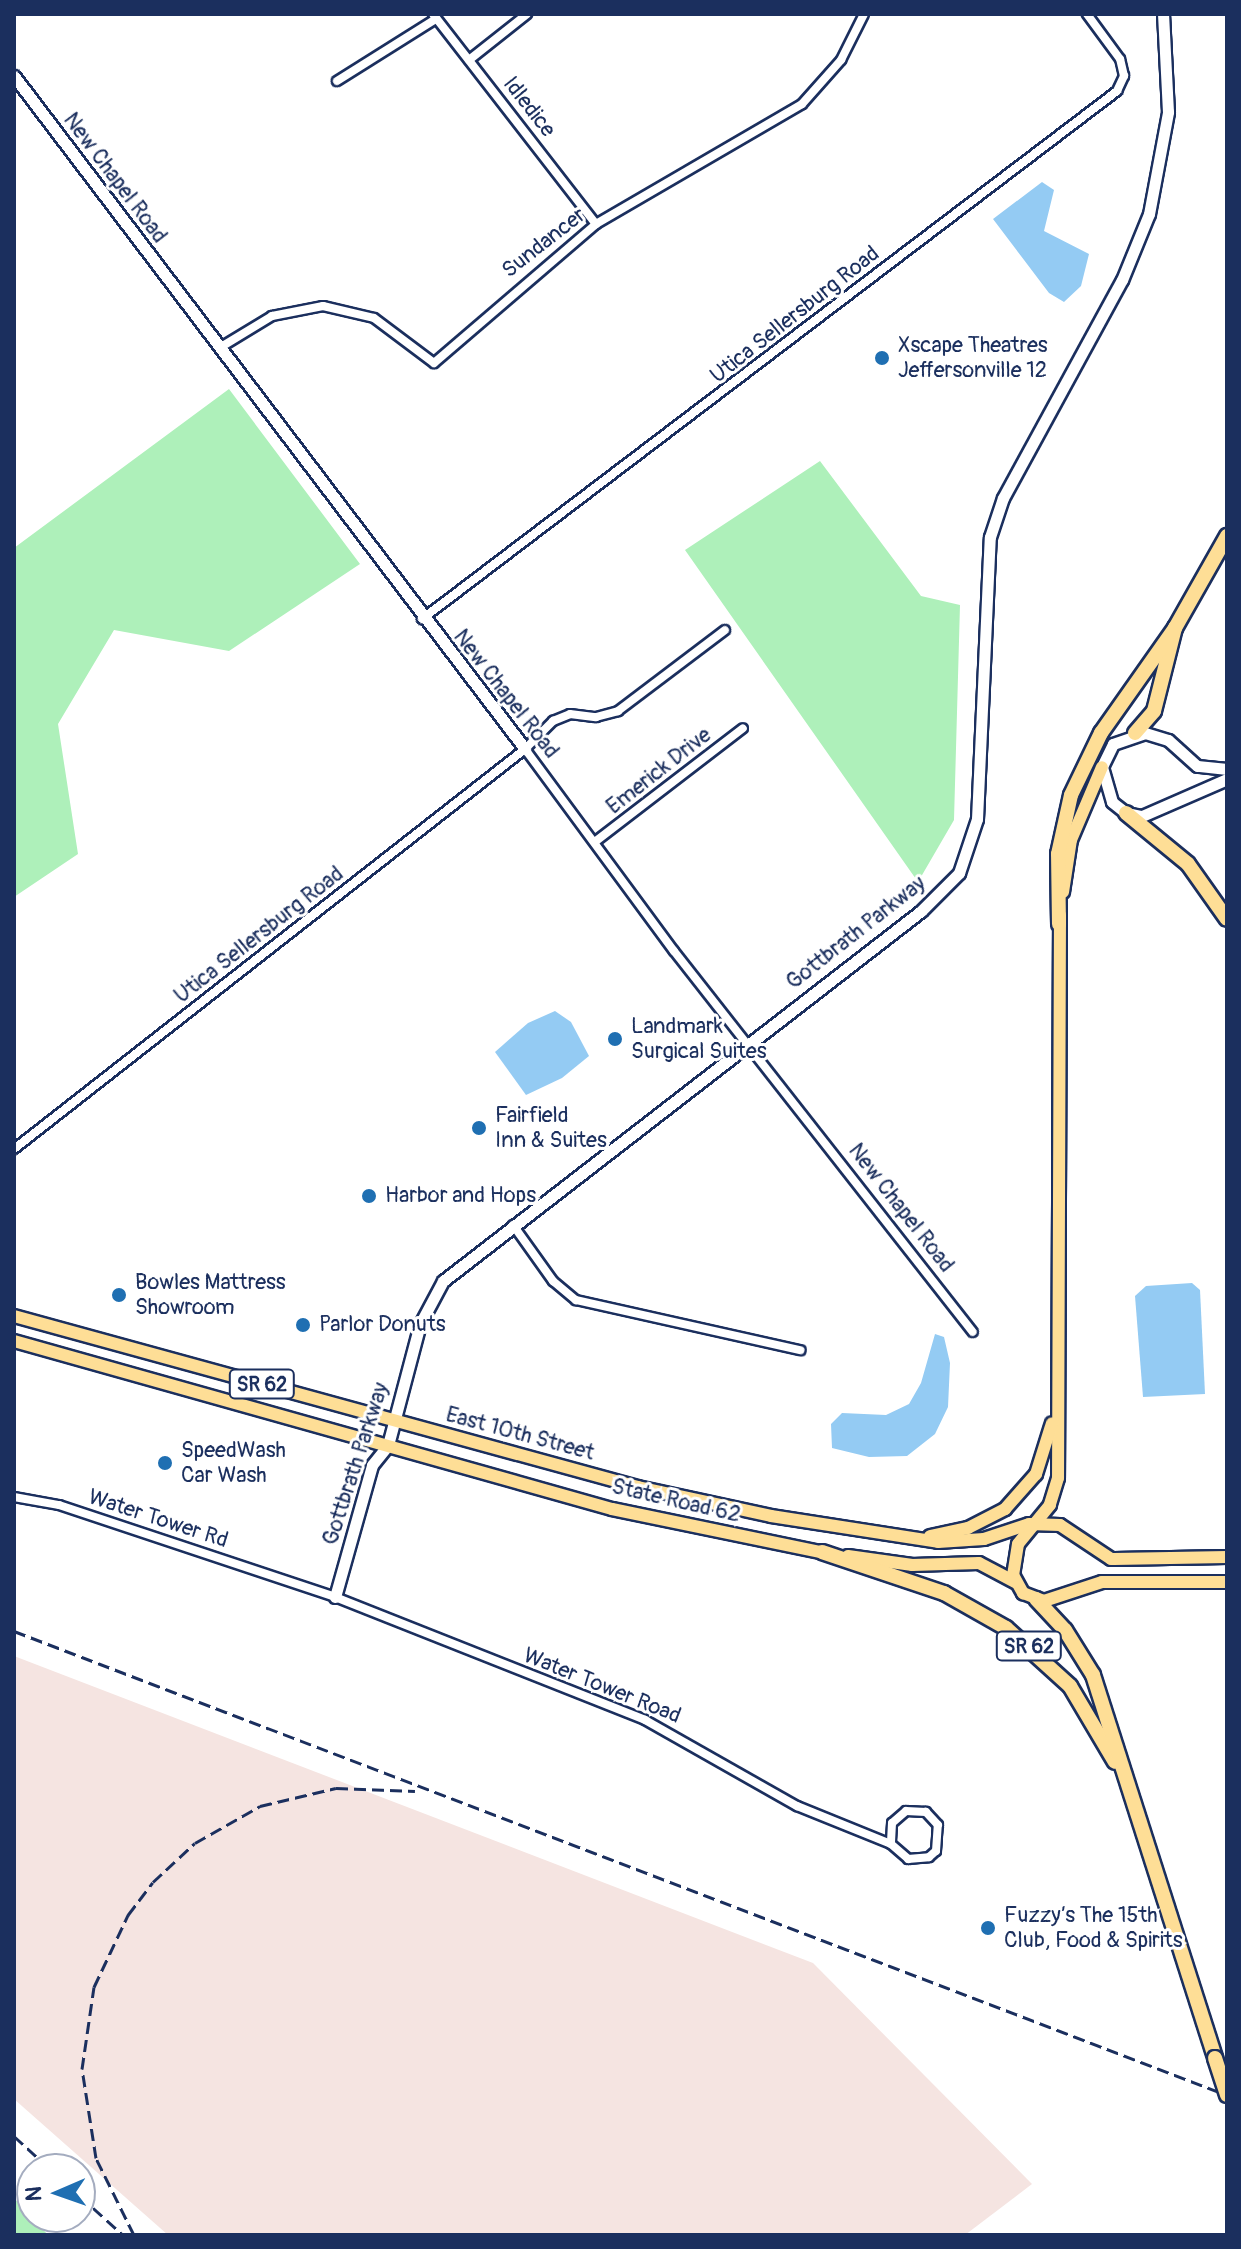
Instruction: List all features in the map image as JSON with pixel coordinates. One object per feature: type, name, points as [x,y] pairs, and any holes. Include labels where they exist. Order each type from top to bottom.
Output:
[{"type":"highway","points":[[1059,924],[1058,854],[1077,781],[1101,733],[1175,628],[1227,536]]},
{"type":"highway","points":[[1135,733],[1154,711],[1175,628]]},
{"type":"highway","points":[[1126,813],[1188,864],[1227,919]]},
{"type":"highway","name":"SR 62","points":[[822,1552],[944,1593],[1029,1645],[1070,1686],[1094,1722],[1147,1839],[1227,2095]]},
{"type":"highway","points":[[1036,1599],[1065,1630],[1093,1675],[1147,1839]]},
{"type":"main road","points":[[1015,1582],[1015,1551],[1038,1524],[1057,1486],[1059,924],[1071,840],[1102,767]]},
{"type":"main road","name":"East 10th Street","points":[[14,1316],[638,1487],[907,1538],[972,1541],[1038,1524]]},
{"type":"main road","name":"State Road 62","points":[[14,1341],[612,1509],[822,1552]]},
{"type":"main road","points":[[907,1538],[968,1528],[1005,1509],[1036,1474],[1056,1414]]},
{"type":"main road","name":"SR 62","points":[[1038,1524],[1060,1525],[1111,1559],[1227,1557]]},
{"type":"main road","points":[[822,1552],[912,1565],[979,1563],[1015,1582],[1036,1599],[1102,1582],[1227,1582]]},
{"type":"street","points":[[469,60],[527,14]]},
{"type":"street","name":"Sundancer","points":[[221,347],[272,316],[323,306],[374,318],[434,363],[596,224],[780,121],[823,83],[864,14]]},
{"type":"street","name":"Utica Sellersburg Road","points":[[422,619],[1117,91],[1124,76],[1120,59],[1087,14]]},
{"type":"street","name":"Gottbrath Parkway","points":[[335,1597],[372,1465],[388,1445],[429,1300],[443,1281],[512,1224],[929,904],[959,873],[969,852],[977,819],[990,537],[1003,498],[1122,280],[1149,214],[1168,112],[1163,14]]},
{"type":"street","points":[[337,81],[434,16]]},
{"type":"street","name":"Idledice","points":[[434,16],[596,224]]},
{"type":"street","name":"New Chapel Road","points":[[14,76],[221,347],[422,619],[596,841],[746,1044],[973,1332]]},
{"type":"street","name":"Utica Sellersburg Road","points":[[14,1149],[525,749],[561,716],[596,717],[618,711],[725,630]]},
{"type":"street","name":"Emerick Drive","points":[[596,841],[743,728]]},
{"type":"street","points":[[1227,769],[1197,766],[1160,736],[1135,733],[1113,744],[1102,767],[1106,793],[1126,813],[1153,814],[1187,793],[1227,779]]},
{"type":"street","points":[[512,1224],[553,1281],[576,1300],[800,1350]]},
{"type":"street","name":"Water Tower Rd","points":[[14,1497],[59,1505],[289,1582]]},
{"type":"street","name":"Water Tower Road","points":[[289,1582],[335,1597],[655,1725],[797,1806],[891,1844],[908,1859],[929,1857],[940,1843],[938,1825],[926,1812],[906,1811],[892,1823],[891,1844]]},
{"type":"shaded area","points":[[14,1656],[813,1963],[1032,2184],[965,2235],[168,2235],[96,2171],[96,2153],[75,2153],[14,2099]]},
{"type":"green space","points":[[229,389],[360,564],[229,651],[114,630],[58,724],[78,854],[14,897],[14,548]]},
{"type":"green space","points":[[820,461],[921,596],[960,605],[954,820],[918,882],[685,550]]},
{"type":"green space","points":[[14,2198],[16,2233],[48,2235],[14,2235]]},
{"type":"water","points":[[1042,182],[1054,190],[1044,231],[1089,254],[1081,286],[1064,302],[1049,293],[993,219]]},
{"type":"water","points":[[555,1011],[571,1022],[589,1056],[562,1078],[526,1095],[495,1052],[528,1023]]},
{"type":"water","points":[[1192,1283],[1200,1290],[1205,1394],[1143,1397],[1135,1296],[1146,1286]]},
{"type":"water","points":[[935,1334],[944,1337],[950,1363],[948,1407],[935,1434],[907,1456],[869,1457],[832,1448],[831,1424],[842,1413],[886,1415],[909,1404],[921,1383]]},
{"type":"railway","points":[[14,1631],[1227,2095]]},
{"type":"railway","points":[[134,2235],[96,2158],[82,2069],[94,1987],[128,1915],[153,1882],[195,1843],[260,1806],[336,1788],[415,1791]]},
{"type":"railway","points":[[14,2136],[33,2153]]},
{"type":"railway","points":[[96,2211],[123,2235]]},
{"type":"place","name":"Xscape Theatres Jeffersonville 12","points":[[882,358]]},
{"type":"place","name":"Landmark Surgical Suites","points":[[615,1039]]},
{"type":"place","name":"Fairfield Inn & Suites","points":[[479,1128]]},
{"type":"place","name":"Harbor and Hops","points":[[369,1196]]},
{"type":"place","name":"Bowles Mattress Showroom","points":[[119,1295]]},
{"type":"place","name":"Parlor Donuts","points":[[303,1325]]},
{"type":"place","name":"SpeedWash Car Wash","points":[[165,1463]]},
{"type":"place","name":"Fuzzy’s The 15th Club, Food & Spirits","points":[[988,1928]]}]
